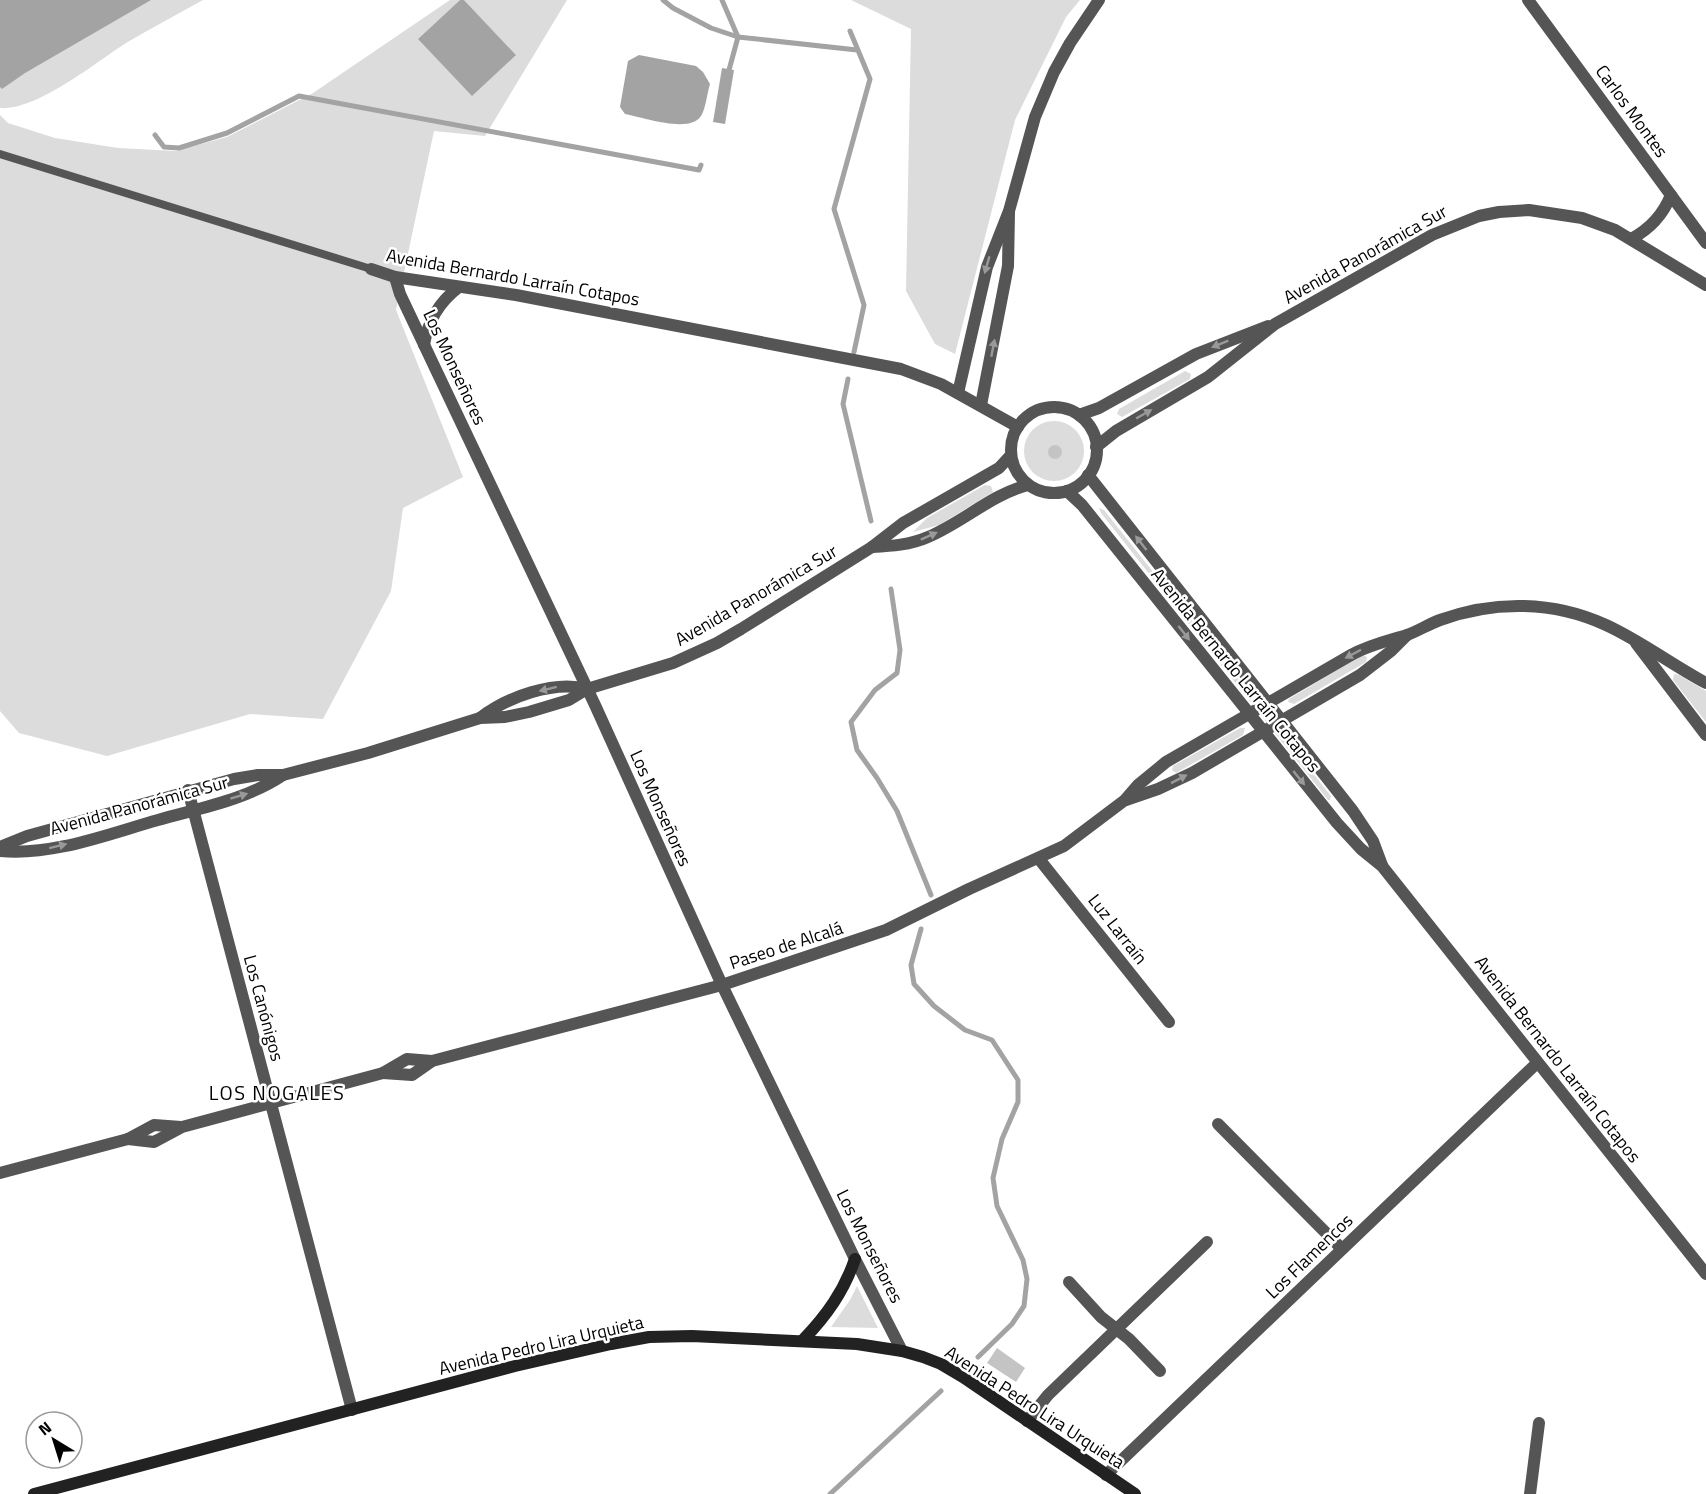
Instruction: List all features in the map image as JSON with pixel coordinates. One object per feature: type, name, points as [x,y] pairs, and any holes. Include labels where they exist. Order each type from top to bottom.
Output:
[{"type":"main road","points":[[803,1340],[836,1302],[855,1259]]},
{"type":"main road","name":"Avenida Pedro Lira Urquieta","points":[[34,1494],[515,1366],[630,1340],[670,1336],[803,1340],[902,1350],[941,1364],[1135,1494]]},
{"type":"street","points":[[958,393],[987,267],[1009,211],[1027,140],[1044,94],[1070,43],[1099,0]]},
{"type":"street","name":"Carlos Montes","points":[[1528,0],[1706,243]]},
{"type":"street","points":[[1631,239],[1656,221],[1671,195]]},
{"type":"street","name":"Avenida Panorámica Sur","points":[[1096,447],[1116,431],[1216,371],[1275,324],[1432,235],[1479,216],[1514,210],[1564,214],[1599,223],[1631,239],[1706,285]]},
{"type":"street","points":[[981,405],[1008,266],[1009,211]]},
{"type":"street","name":"Avenida Bernardo Larraín Cotapos","points":[[371,269],[395,277],[527,297],[901,369],[958,393],[1018,427]]},
{"type":"street","name":"Los Monseñores","points":[[395,277],[400,294],[587,690],[722,985],[855,1259],[902,1350]]},
{"type":"street","points":[[424,345],[434,314],[448,295],[459,287]]},
{"type":"street","name":"Avenida Panorámica Sur","points":[[1079,416],[1099,408],[1196,354],[1245,333],[1275,324]]},
{"type":"street","points":[[1046,408],[1063,408],[1079,416],[1091,429],[1096,447],[1095,462],[1088,476],[1075,488],[1067,491],[1047,493],[1028,485],[1016,472],[1011,454],[1012,440],[1018,427],[1030,414],[1046,408]]},
{"type":"street","name":"Avenida Panorámica Sur","points":[[480,718],[505,717],[530,712],[568,700],[587,690],[653,671],[717,643],[872,547],[903,523],[999,468],[1011,454]]},
{"type":"street","name":"Avenida Bernardo Larraín Cotapos","points":[[1088,476],[1364,826],[1382,866]]},
{"type":"street","name":"Avenida Panorámica Sur","points":[[872,547],[900,545],[928,537],[1011,491],[1028,485]]},
{"type":"street","name":"Avenida Bernardo Larraín Cotapos","points":[[1067,491],[1082,505],[1342,830],[1382,866],[1706,1274]]},
{"type":"street","points":[[1170,616],[1188,602]]},
{"type":"street","name":"Paseo de Alcalá","points":[[0,1173],[128,1139],[154,1142],[182,1127],[383,1073],[412,1075],[432,1061],[722,985],[886,930],[1064,846],[1125,800],[1138,785],[1166,762],[1366,647],[1408,635],[1439,620],[1456,615],[1492,607],[1523,606],[1552,608],[1588,617],[1633,639],[1706,683]]},
{"type":"street","name":"Paseo de Alcalá","points":[[1125,800],[1175,782],[1360,675],[1408,635]]},
{"type":"street","points":[[1633,639],[1706,735]]},
{"type":"street","name":"Avenida Panorámica Sur","points":[[0,849],[27,836],[188,790],[246,776],[283,775],[368,753],[480,718],[510,700],[553,688],[572,686],[587,690]]},
{"type":"street","name":"Avenida Panorámica Sur","points":[[0,849],[22,852],[51,848],[250,793],[283,775]]},
{"type":"street","name":"Los Canónigos","points":[[188,790],[352,1410]]},
{"type":"street","name":"Luz Larraín","points":[[1039,859],[1169,1022]]},
{"type":"street","name":"Los Flamencos","points":[[1106,1475],[1537,1063]]},
{"type":"street","points":[[1218,1124],[1342,1249]]},
{"type":"street","points":[[1027,1421],[1048,1395],[1207,1242]]},
{"type":"street","points":[[1069,1282],[1101,1317],[1160,1371]]},
{"type":"street","points":[[1530,1494],[1539,1423]]},
{"type":"lane","name":"Avenida Bernardo Larraín Cotapos","points":[[0,154],[371,269]]},
{"type":"shaded area","points":[[0,0],[203,0],[126,43],[48,94],[14,107],[0,108]]},
{"type":"shaded area","points":[[0,0],[151,0],[25,73],[2,89],[0,87]]},
{"type":"shaded area","points":[[450,0],[460,0],[418,39],[516,55],[464,0],[567,0],[485,136],[434,131],[396,310],[463,477],[403,508],[391,591],[323,719],[250,714],[107,756],[19,733],[0,711],[0,115],[8,123],[55,138],[118,148],[176,151],[227,137],[313,93]]},
{"type":"shaded area","points":[[460,0],[464,0],[516,55],[472,96],[418,39]]},
{"type":"shaded area","points":[[851,0],[1080,0],[1066,17],[1015,120],[955,354],[935,344],[906,291],[911,29]]},
{"type":"shaded area","points":[[639,55],[696,66],[703,72],[710,84],[701,116],[687,124],[677,124],[625,114],[620,107],[628,61]]},
{"type":"shaded area","points":[[722,68],[734,70],[725,124],[713,122]]},
{"type":"shaded area","points":[[1185,371],[1191,374],[1190,379],[1122,417],[1117,414],[1119,409]]},
{"type":"shaded area","points":[[1054,421],[1071,426],[1079,434],[1084,451],[1079,468],[1071,476],[1054,481],[1037,476],[1029,468],[1024,451],[1029,434],[1037,426]]},
{"type":"shaded area","points":[[985,485],[991,486],[993,492],[939,525],[913,532],[927,518]]},
{"type":"shaded area","points":[[1099,508],[1104,510],[1331,796],[1330,800],[1328,800]]},
{"type":"shaded area","points":[[1362,655],[1367,657],[1366,662],[1294,704],[1288,702],[1289,699]]},
{"type":"shaded area","points":[[1674,674],[1706,691],[1706,722],[1673,680]]},
{"type":"shaded area","points":[[1240,728],[1245,728],[1243,735],[1176,773],[1172,770],[1173,766]]},
{"type":"shaded area","points":[[857,1286],[878,1328],[831,1327],[850,1300]]},
{"type":"building","points":[[1052,445],[1058,445],[1062,452],[1058,459],[1052,459],[1048,455],[1048,449]]},
{"type":"building","points":[[997,1348],[1025,1368],[1016,1382],[987,1363]]},
{"type":"waterway","points":[[663,0],[673,8],[711,28],[738,37],[857,50]]},
{"type":"waterway","points":[[722,0],[738,37],[729,70]]},
{"type":"waterway","points":[[850,31],[870,79],[834,209],[864,305],[854,352]]},
{"type":"waterway","points":[[155,135],[164,147],[179,148],[227,133],[299,96],[699,170],[701,165]]},
{"type":"waterway","points":[[848,379],[843,404],[871,521]]},
{"type":"waterway","points":[[891,589],[900,650],[897,673],[875,690],[851,722],[857,750],[897,811],[931,895]]},
{"type":"waterway","points":[[921,929],[911,965],[914,984],[934,1006],[965,1030],[992,1040],[1018,1080],[1018,1102],[1002,1139],[993,1178],[997,1206],[1023,1260],[1027,1279],[1024,1306],[1012,1324],[978,1357]]},
{"type":"waterway","points":[[830,1494],[941,1391]]},
{"type":"district","name":"LOS NOGALES","points":[[277,1092]]}]
